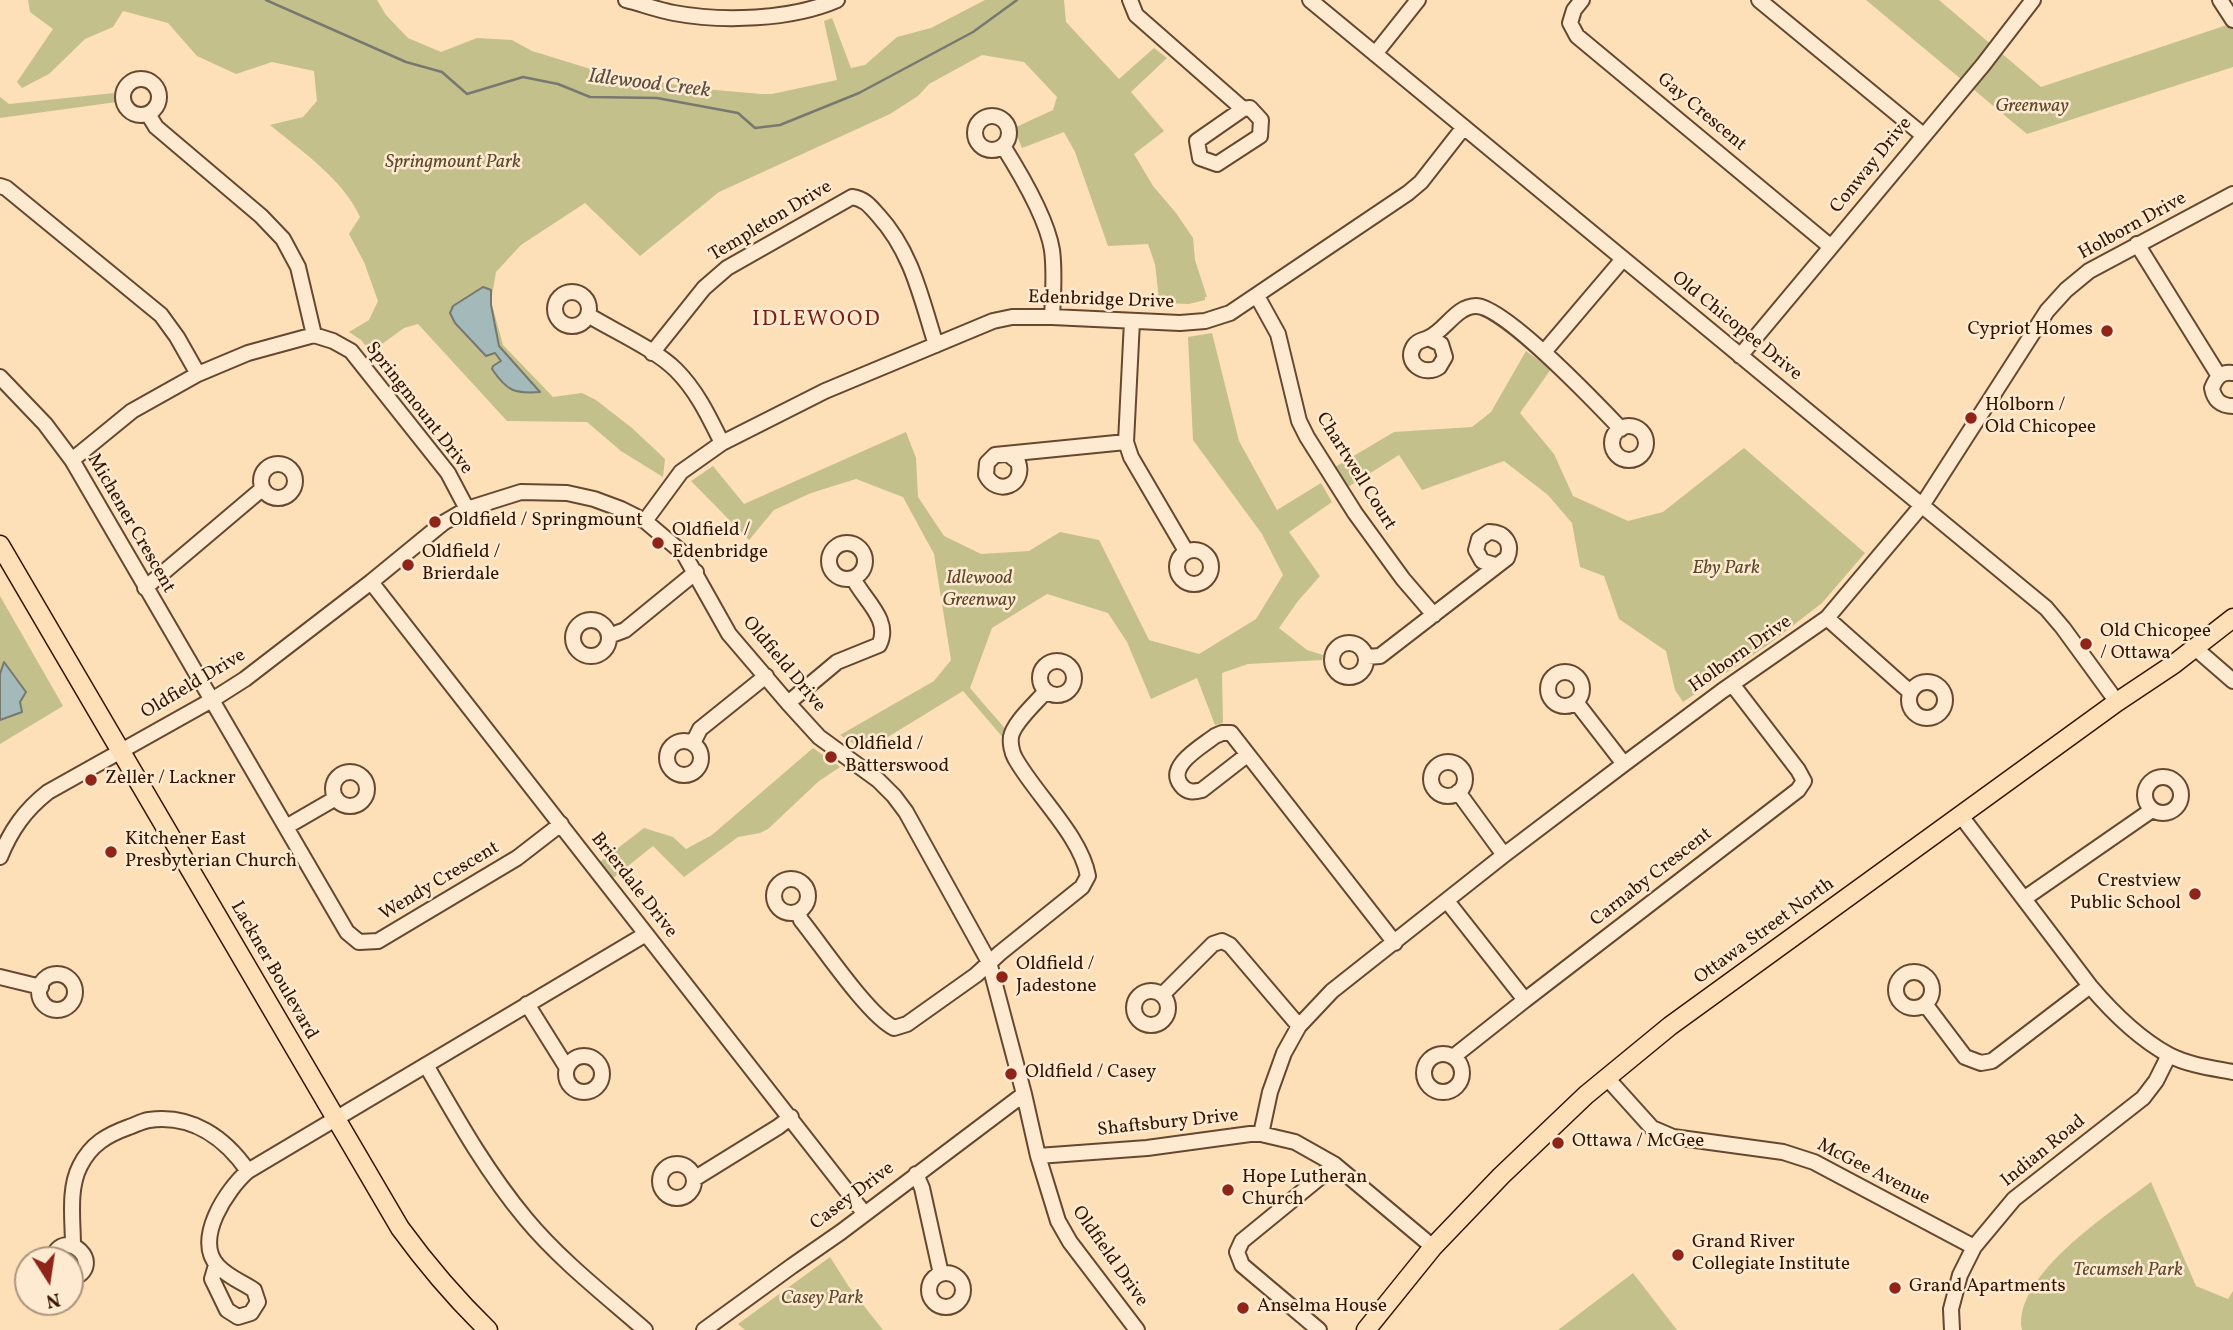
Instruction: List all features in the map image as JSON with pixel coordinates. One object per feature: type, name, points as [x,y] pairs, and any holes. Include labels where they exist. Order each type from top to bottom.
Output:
[{"type":"main road","name":"Lackner Boulevard","points":[[0,545],[335,1119],[408,1238],[429,1268],[488,1330]]},
{"type":"main road","name":"Ottawa Street North","points":[[1366,1330],[1433,1247],[1501,1176],[1558,1121],[1670,1026],[2233,618]]},
{"type":"street","points":[[626,0],[674,13],[718,17],[780,15],[807,4],[822,6],[837,0]]},
{"type":"street","points":[[1130,0],[1136,15],[1242,109],[1250,108],[1261,120],[1260,136],[1217,164],[1200,158],[1197,141],[1242,109]]},
{"type":"street","name":"Old Chicopee Drive","points":[[1310,0],[2046,608],[2117,702]]},
{"type":"street","points":[[1375,54],[1419,0]]},
{"type":"street","name":"Gay Crescent","points":[[1582,0],[1574,10],[1570,23],[1577,36],[1831,247]]},
{"type":"street","points":[[1759,0],[1923,135]]},
{"type":"street","name":"Conway Drive","points":[[1740,356],[1983,65],[2032,0]]},
{"type":"street","points":[[2220,0],[2233,20]]},
{"type":"street","points":[[72,460],[132,411],[198,374],[248,353],[314,335],[298,267],[283,240],[261,216],[156,127],[148,114]]},
{"type":"street","name":"Edenbridge Drive","points":[[645,522],[681,472],[722,443],[825,391],[993,321],[1012,317],[1052,317],[1180,323],[1205,321],[1230,313],[1408,193],[1421,182],[1464,127]]},
{"type":"street","points":[[1003,146],[1044,224],[1051,248],[1054,276],[1052,317]]},
{"type":"street","points":[[0,186],[6,188],[161,315],[198,374]]},
{"type":"street","name":"Holborn Drive","points":[[1261,1134],[1270,1092],[1284,1053],[1299,1026],[1332,991],[1624,764],[1732,684],[1828,618],[1923,504],[2047,311],[2066,290],[2089,271],[2233,194]]},
{"type":"street","name":"Templeton Drive","points":[[652,353],[704,288],[727,268],[852,197],[867,202],[894,232],[903,248],[936,345]]},
{"type":"street","points":[[2137,244],[2226,374],[2212,388],[2215,399],[2226,406],[2233,405]]},
{"type":"street","points":[[1544,352],[1623,259]]},
{"type":"street","name":"Chartwell Court","points":[[1257,296],[1278,334],[1299,421],[1307,437],[1355,513],[1403,579],[1434,615]]},
{"type":"street","points":[[1428,338],[1464,309],[1486,307],[1544,352],[1621,429]]},
{"type":"street","points":[[588,315],[675,369],[690,386],[722,443]]},
{"type":"street","points":[[1132,321],[1126,442],[1131,457],[1186,551]]},
{"type":"street","name":"Springmount Drive","points":[[314,335],[351,351],[448,473],[467,509]]},
{"type":"street","name":"Michener Crescent","points":[[0,377],[45,424],[72,460],[212,700]]},
{"type":"street","points":[[1008,454],[1126,442]]},
{"type":"street","points":[[145,588],[262,489]]},
{"type":"street","name":"Oldfield Drive","points":[[0,857],[12,831],[35,803],[58,786],[245,679],[443,523],[467,509],[521,492],[567,493],[621,509],[645,522],[684,554],[729,634],[788,703],[819,737],[878,780],[906,812],[989,962],[1038,1156],[1058,1221],[1132,1328]]},
{"type":"street","points":[[1367,657],[1380,656],[1495,565]]},
{"type":"street","points":[[609,636],[625,630],[695,572]]},
{"type":"street","points":[[788,703],[837,662],[879,645],[883,638],[881,621],[853,578]]},
{"type":"street","name":"Brierdale Drive","points":[[371,582],[864,1213]]},
{"type":"street","points":[[1828,618],[1910,692]]},
{"type":"street","points":[[2195,648],[2233,681]]},
{"type":"street","points":[[694,743],[700,729],[766,676]]},
{"type":"street","name":"Carnaby Crescent","points":[[1525,1000],[1804,781],[1798,769],[1732,684]]},
{"type":"street","points":[[798,912],[868,1005],[883,1023],[894,1028],[907,1024],[976,975],[1082,887],[1088,876],[1085,863],[1046,800],[1013,756],[1010,740],[1013,728],[1046,691]]},
{"type":"street","name":"Wendy Crescent","points":[[212,700],[347,932],[359,942],[378,941],[517,858],[561,824]]},
{"type":"street","points":[[1576,702],[1624,764]]},
{"type":"street","points":[[1247,755],[1202,790],[1193,792],[1185,789],[1176,775],[1178,766],[1215,736],[1231,733],[1395,943]]},
{"type":"street","points":[[1458,792],[1504,855]]},
{"type":"street","points":[[286,827],[335,798]]},
{"type":"street","points":[[2025,898],[2152,810]]},
{"type":"street","points":[[1961,816],[2109,1009],[2169,1055],[2233,1072]]},
{"type":"street","points":[[1447,901],[1525,1000],[1453,1057]]},
{"type":"street","points":[[216,1265],[210,1242],[214,1219],[226,1196],[248,1171],[646,934]]},
{"type":"street","points":[[1162,995],[1213,944],[1222,941],[1230,945],[1299,1026]]},
{"type":"street","points":[[0,977],[41,987]]},
{"type":"street","points":[[1926,1004],[1965,1057],[1981,1063],[1992,1061],[2090,986]]},
{"type":"street","points":[[527,1004],[567,1068]]},
{"type":"street","name":"Indian Road","points":[[1952,1330],[1951,1309],[1960,1275],[1974,1247],[2014,1199],[2143,1098],[2156,1081],[2169,1055]]},
{"type":"street","points":[[426,1065],[483,1164],[528,1221],[576,1269],[645,1330]]},
{"type":"street","name":"McGee Avenue","points":[[1607,1078],[1652,1128],[1673,1137],[1783,1152],[1814,1162],[1974,1247]]},
{"type":"street","name":"Casey Drive","points":[[704,1330],[1024,1094]]},
{"type":"street","points":[[694,1179],[790,1117]]},
{"type":"street","points":[[73,1246],[74,1186],[79,1168],[89,1152],[108,1135],[149,1120],[182,1121],[219,1138],[248,1171]]},
{"type":"street","name":"Shaftsbury Drive","points":[[1038,1156],[1147,1148],[1261,1134],[1295,1142],[1334,1164],[1433,1247]]},
{"type":"street","points":[[1319,1330],[1242,1265],[1237,1252],[1242,1241],[1334,1164]]},
{"type":"street","points":[[916,1174],[922,1188],[941,1274]]},
{"type":"green space","name":"Springmount Park","points":[[28,0],[377,0],[386,15],[408,38],[441,52],[477,38],[512,40],[532,51],[594,70],[693,88],[772,94],[837,80],[824,21],[832,18],[851,68],[865,65],[897,37],[931,28],[985,0],[1064,0],[1066,22],[1119,79],[1154,48],[1167,58],[1131,92],[1164,131],[1134,154],[1153,186],[1193,238],[1195,260],[1207,297],[1189,304],[1163,303],[1162,299],[1159,300],[1155,264],[1148,244],[1108,246],[1075,152],[1064,132],[1022,148],[1014,128],[1053,110],[1057,97],[1024,62],[982,55],[929,84],[918,96],[890,114],[719,192],[640,256],[585,203],[521,245],[496,272],[491,301],[503,345],[553,397],[582,393],[596,400],[632,428],[665,459],[663,477],[621,451],[587,422],[507,421],[418,324],[404,328],[371,352],[361,340],[349,332],[369,320],[378,301],[364,262],[349,234],[360,217],[353,203],[332,178],[270,125],[303,117],[317,101],[314,71],[272,62],[236,74],[197,56],[168,23],[123,11],[113,27],[85,39],[49,74],[22,88],[17,82],[53,29],[30,12]]},
{"type":"green space","name":"Greenway","points":[[1866,0],[1939,0],[2041,87],[2233,23],[2233,67],[2027,134]]},
{"type":"green space","points":[[114,93],[117,102],[0,118],[0,97],[9,104]]},
{"type":"green space","name":"Idlewood Greenway","points":[[1212,333],[1239,441],[1277,510],[1321,483],[1332,502],[1289,532],[1320,576],[1279,628],[1307,650],[1323,655],[1322,660],[1248,664],[1222,673],[1223,723],[1215,725],[1197,678],[1151,699],[1127,642],[1108,613],[1047,594],[992,628],[970,688],[1008,732],[1005,740],[963,691],[865,751],[840,735],[934,681],[951,660],[934,554],[903,497],[856,479],[811,493],[774,510],[749,540],[691,481],[713,466],[744,504],[906,432],[916,458],[918,497],[944,536],[981,554],[1029,551],[1060,532],[1099,540],[1149,640],[1199,654],[1256,619],[1283,575],[1262,534],[1193,440],[1188,337]]},
{"type":"green space","name":"Eby Park","points":[[1526,351],[1551,369],[1520,413],[1554,454],[1573,496],[1628,521],[1663,512],[1744,448],[1865,553],[1822,603],[1769,644],[1683,702],[1675,690],[1666,651],[1619,619],[1604,576],[1580,567],[1572,523],[1548,495],[1504,461],[1422,490],[1399,455],[1348,487],[1335,467],[1394,432],[1472,427],[1491,412]]},
{"type":"green space","points":[[0,596],[63,706],[0,744]]},
{"type":"green space","points":[[813,748],[840,767],[819,781],[768,829],[738,837],[684,877],[653,846],[613,878],[600,862],[644,828],[673,837],[686,849],[712,835]]},
{"type":"green space","name":"Tecumseh Park","points":[[2151,1182],[2196,1286],[2228,1299],[2233,1291],[2233,1330],[2022,1330],[2023,1309],[2033,1288],[2048,1267],[2091,1227]]},
{"type":"green space","name":"Casey Park","points":[[830,1257],[849,1287],[883,1330],[745,1330],[738,1324]]},
{"type":"green space","points":[[1633,1273],[1677,1330],[1558,1330]]},
{"type":"shaded area","points":[[483,287],[491,290],[491,305],[499,346],[540,392],[512,390],[502,382],[492,369],[501,361],[495,353],[486,356],[455,323],[450,313],[453,306]]},
{"type":"shaded area","points":[[4,662],[26,692],[20,702],[22,712],[0,720],[0,674]]},
{"type":"waterway","name":"Idlewood Creek","points":[[266,0],[406,62],[442,72],[467,94],[523,77],[558,84],[590,97],[657,98],[738,113],[755,128],[780,125],[859,93],[973,32],[1017,0]]},
{"type":"place","name":"Cypriot Homes","points":[[2107,331]]},
{"type":"place","name":"Holborn / Old Chicopee","points":[[1971,418]]},
{"type":"place","name":"Oldfield / Springmount","points":[[435,522]]},
{"type":"place","name":"Oldfield / Edenbridge","points":[[658,543]]},
{"type":"place","name":"Oldfield / Brierdale","points":[[408,565]]},
{"type":"place","name":"Old Chicopee / Ottawa","points":[[2086,644]]},
{"type":"place","name":"Oldfield / Batterswood","points":[[831,757]]},
{"type":"place","name":"Zeller / Lackner","points":[[91,780]]},
{"type":"place","name":"Kitchener East Presbyterian Church","points":[[111,852]]},
{"type":"place","name":"Crestview Public School","points":[[2195,894]]},
{"type":"place","name":"Oldfield / Jadestone","points":[[1002,977]]},
{"type":"place","name":"Oldfield / Casey","points":[[1011,1074]]},
{"type":"place","name":"Ottawa / McGee","points":[[1558,1143]]},
{"type":"place","name":"Hope Lutheran Church","points":[[1228,1190]]},
{"type":"place","name":"Grand River Collegiate Institute","points":[[1678,1255]]},
{"type":"place","name":"Grand Apartments","points":[[1895,1288]]},
{"type":"place","name":"Anselma House","points":[[1243,1308]]},
{"type":"district","name":"IDLEWOOD","points":[[817,321]]}]
